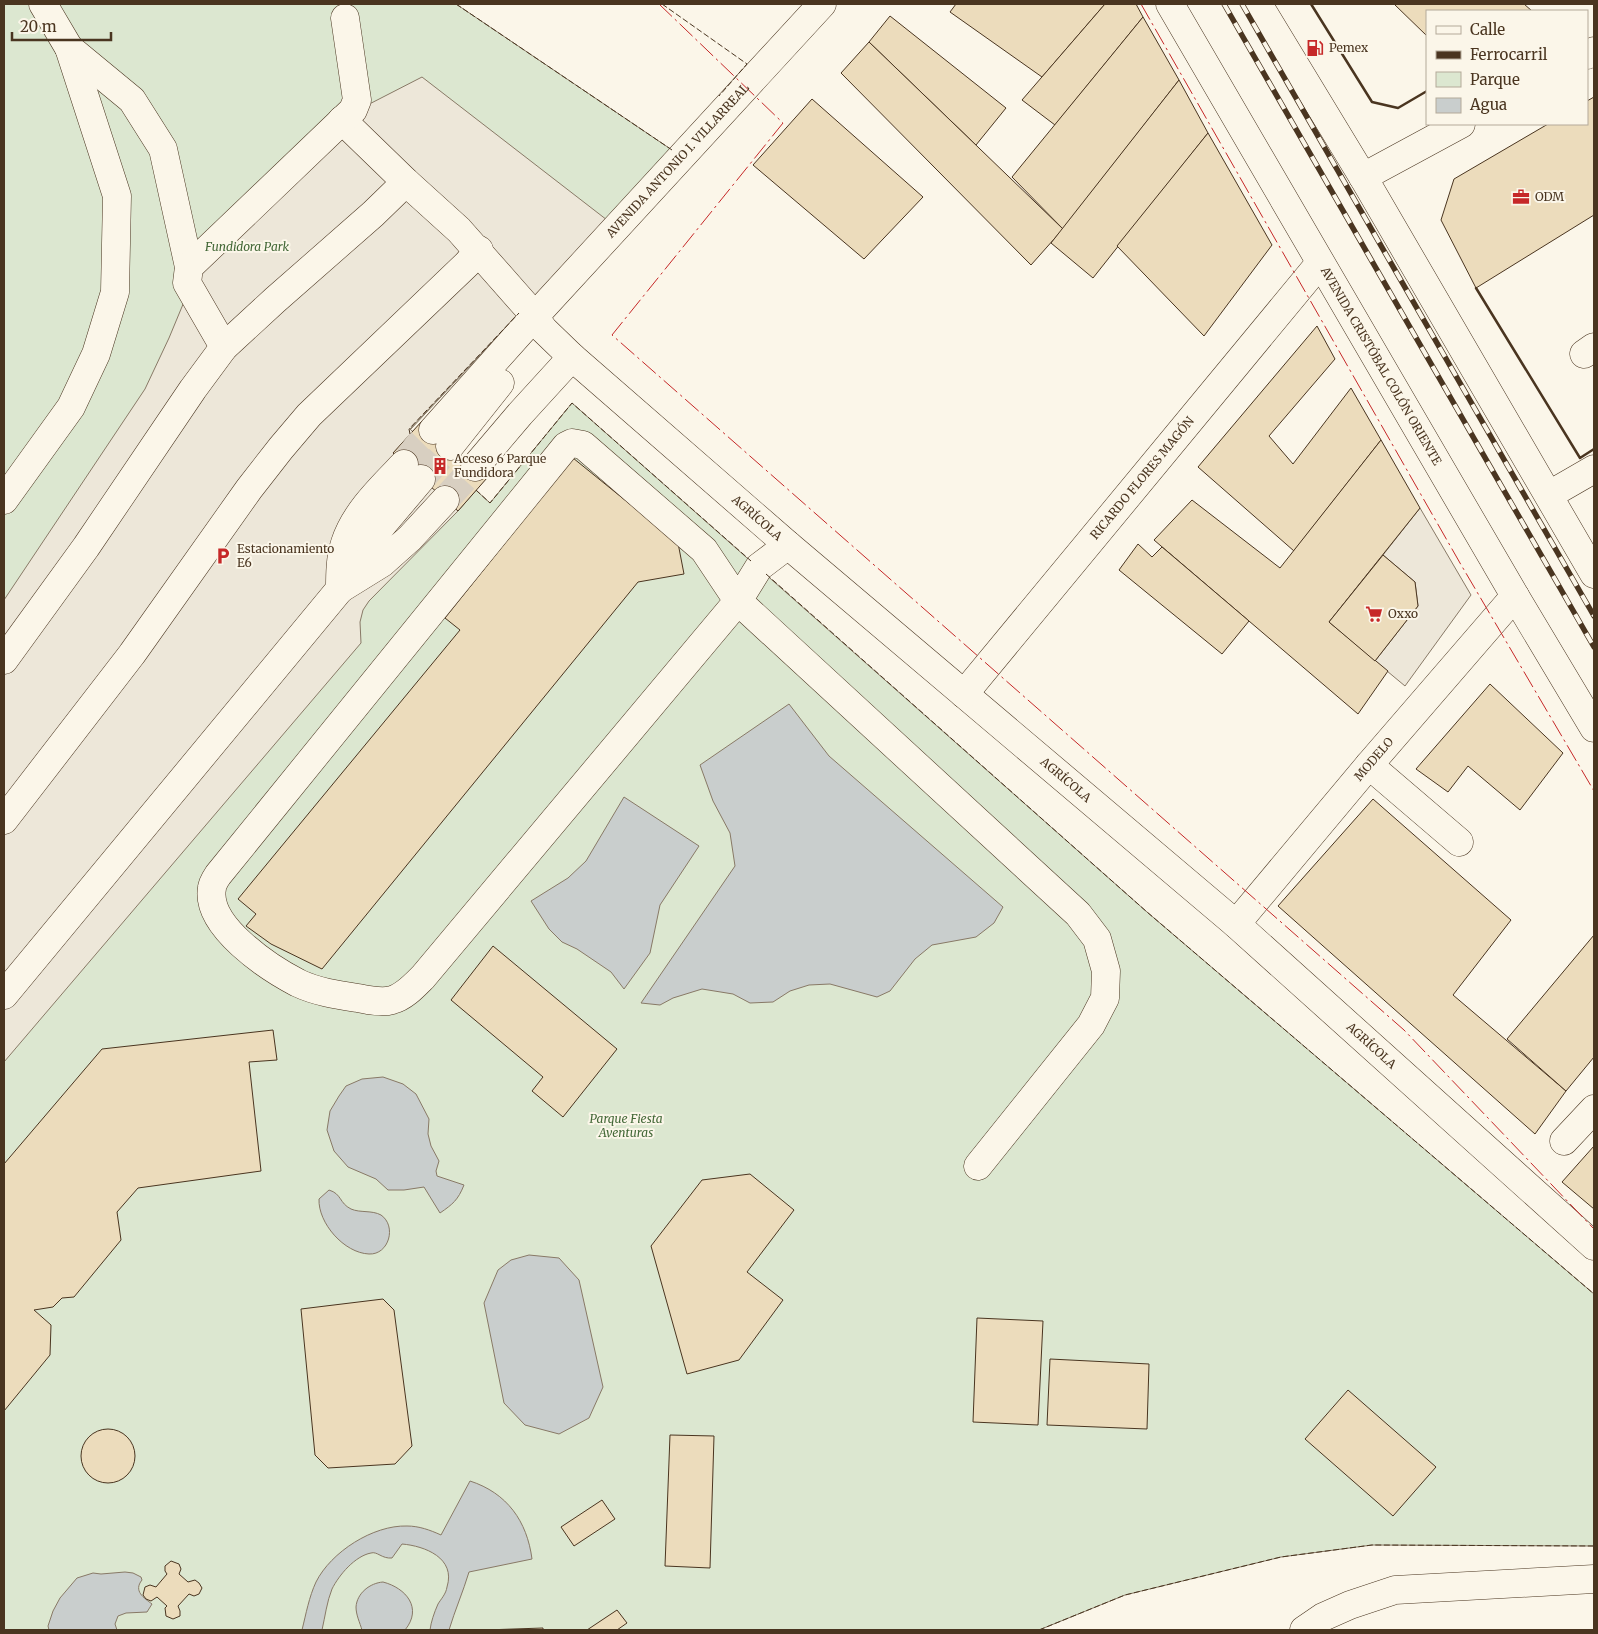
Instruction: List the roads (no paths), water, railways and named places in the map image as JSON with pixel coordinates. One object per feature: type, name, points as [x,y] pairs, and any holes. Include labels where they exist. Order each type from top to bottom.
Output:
[{"type":"main road","points":[[4,500],[71,407],[96,354],[116,292],[117,196],[69,48],[43,4]]},
{"type":"main road","name":"AVENIDA ANTONIO I. VILLARREAL","points":[[441,438],[539,324],[822,4]]},
{"type":"main road","name":"AVENIDA CRISTÓBAL COLÓN ORIENTE","points":[[1170,4],[1594,728]]},
{"type":"main road","points":[[1258,4],[1363,177],[1594,574]]},
{"type":"main road","points":[[189,267],[353,110],[357,100],[345,18]]},
{"type":"main road","points":[[69,48],[132,100],[164,149],[189,267],[187,283],[224,347]]},
{"type":"main road","name":"AGRÍCOLA","points":[[342,120],[459,230],[478,250],[539,324],[572,357],[788,545],[1236,924],[1594,1246]]},
{"type":"main road","points":[[1363,177],[1459,125]]},
{"type":"main road","points":[[4,660],[86,547],[192,389],[224,347],[406,182]]},
{"type":"main road","points":[[4,820],[132,654],[243,497],[281,448],[309,415],[466,264],[478,250]]},
{"type":"main road","name":"RICARDO FLORES MAGÓN","points":[[964,694],[1320,263]]},
{"type":"main road","points":[[475,467],[572,357]]},
{"type":"main road","points":[[788,545],[759,567],[738,601],[429,970],[408,992],[392,1001],[372,1000],[330,993],[299,983],[271,966],[238,942],[215,913],[212,888],[218,874],[566,446],[572,443],[583,445],[689,536],[714,563],[738,601],[1078,914],[1097,939],[1106,971],[1105,998],[1091,1025],[978,1166]]},
{"type":"main road","points":[[1549,495],[1594,470]]},
{"type":"main road","points":[[4,995],[340,589],[413,471]]},
{"type":"main road","points":[[340,589],[382,563],[410,538],[445,500]]},
{"type":"main road","name":"MODELO","points":[[1236,924],[1515,596]]},
{"type":"main road","points":[[1370,765],[1460,842]]},
{"type":"main road","points":[[1564,1141],[1594,1109]]},
{"type":"main road","points":[[1304,1630],[1323,1617],[1350,1605],[1395,1590],[1594,1579]]},
{"type":"water","points":[[789,704],[829,756],[1003,907],[994,923],[976,937],[932,945],[915,959],[890,991],[877,997],[830,984],[809,985],[790,991],[773,1002],[750,1003],[733,994],[702,989],[673,998],[660,1005],[641,1003],[735,866],[730,833],[713,801],[700,765]]},
{"type":"water","points":[[624,797],[699,846],[660,905],[650,953],[624,989],[611,972],[577,949],[562,942],[549,929],[531,901],[568,878],[586,861]]},
{"type":"water","points":[[383,1077],[403,1084],[416,1094],[429,1119],[428,1134],[431,1146],[439,1161],[436,1171],[437,1176],[464,1185],[455,1201],[440,1213],[424,1187],[388,1190],[376,1179],[348,1167],[334,1151],[327,1130],[330,1111],[339,1096],[346,1086],[362,1079]]},
{"type":"water","points":[[329,1190],[336,1194],[347,1207],[358,1211],[377,1213],[386,1220],[390,1232],[386,1245],[382,1250],[369,1254],[360,1252],[350,1248],[334,1235],[323,1218],[319,1199]]},
{"type":"water","points":[[529,1255],[559,1258],[579,1280],[603,1387],[589,1418],[559,1434],[525,1425],[504,1403],[484,1303],[498,1270],[511,1260]]},
{"type":"water","points":[[470,1481],[495,1493],[513,1510],[525,1532],[532,1559],[469,1572],[449,1630],[430,1630],[435,1611],[445,1594],[449,1577],[443,1561],[420,1547],[402,1544],[392,1558],[375,1553],[365,1555],[353,1562],[343,1572],[332,1589],[322,1630],[302,1630],[316,1582],[332,1560],[342,1551],[367,1535],[394,1527],[416,1527],[441,1535]]},
{"type":"water","points":[[125,1572],[141,1577],[139,1591],[152,1604],[147,1612],[126,1613],[118,1616],[115,1624],[117,1630],[49,1630],[48,1626],[53,1611],[60,1598],[77,1578],[93,1573]]},
{"type":"water","points":[[383,1582],[399,1589],[409,1600],[412,1614],[405,1630],[362,1630],[356,1610],[359,1597],[373,1584]]},
{"type":"tunnel","points":[[404,464],[433,430]]},
{"type":"tunnel","points":[[421,479],[450,446]]},
{"type":"tunnel","points":[[445,500],[475,467]]},
{"type":"railway","points":[[1224,4],[1594,647]]},
{"type":"railway","points":[[1242,4],[1594,616]]},
{"type":"place","name":"Pemex","points":[[1315,48]]},
{"type":"place","name":"ODM","points":[[1521,197]]},
{"type":"place","name":"Acceso 6 Parque Fundidora","points":[[440,466]]},
{"type":"place","name":"Estacionamiento E6","points":[[223,556]]},
{"type":"place","name":"Oxxo","points":[[1374,614]]},
{"type":"park label","name":"Fundidora Park","points":[[247,247]]},
{"type":"park label","name":"Parque Fiesta Aventuras","points":[[626,1126]]}]
